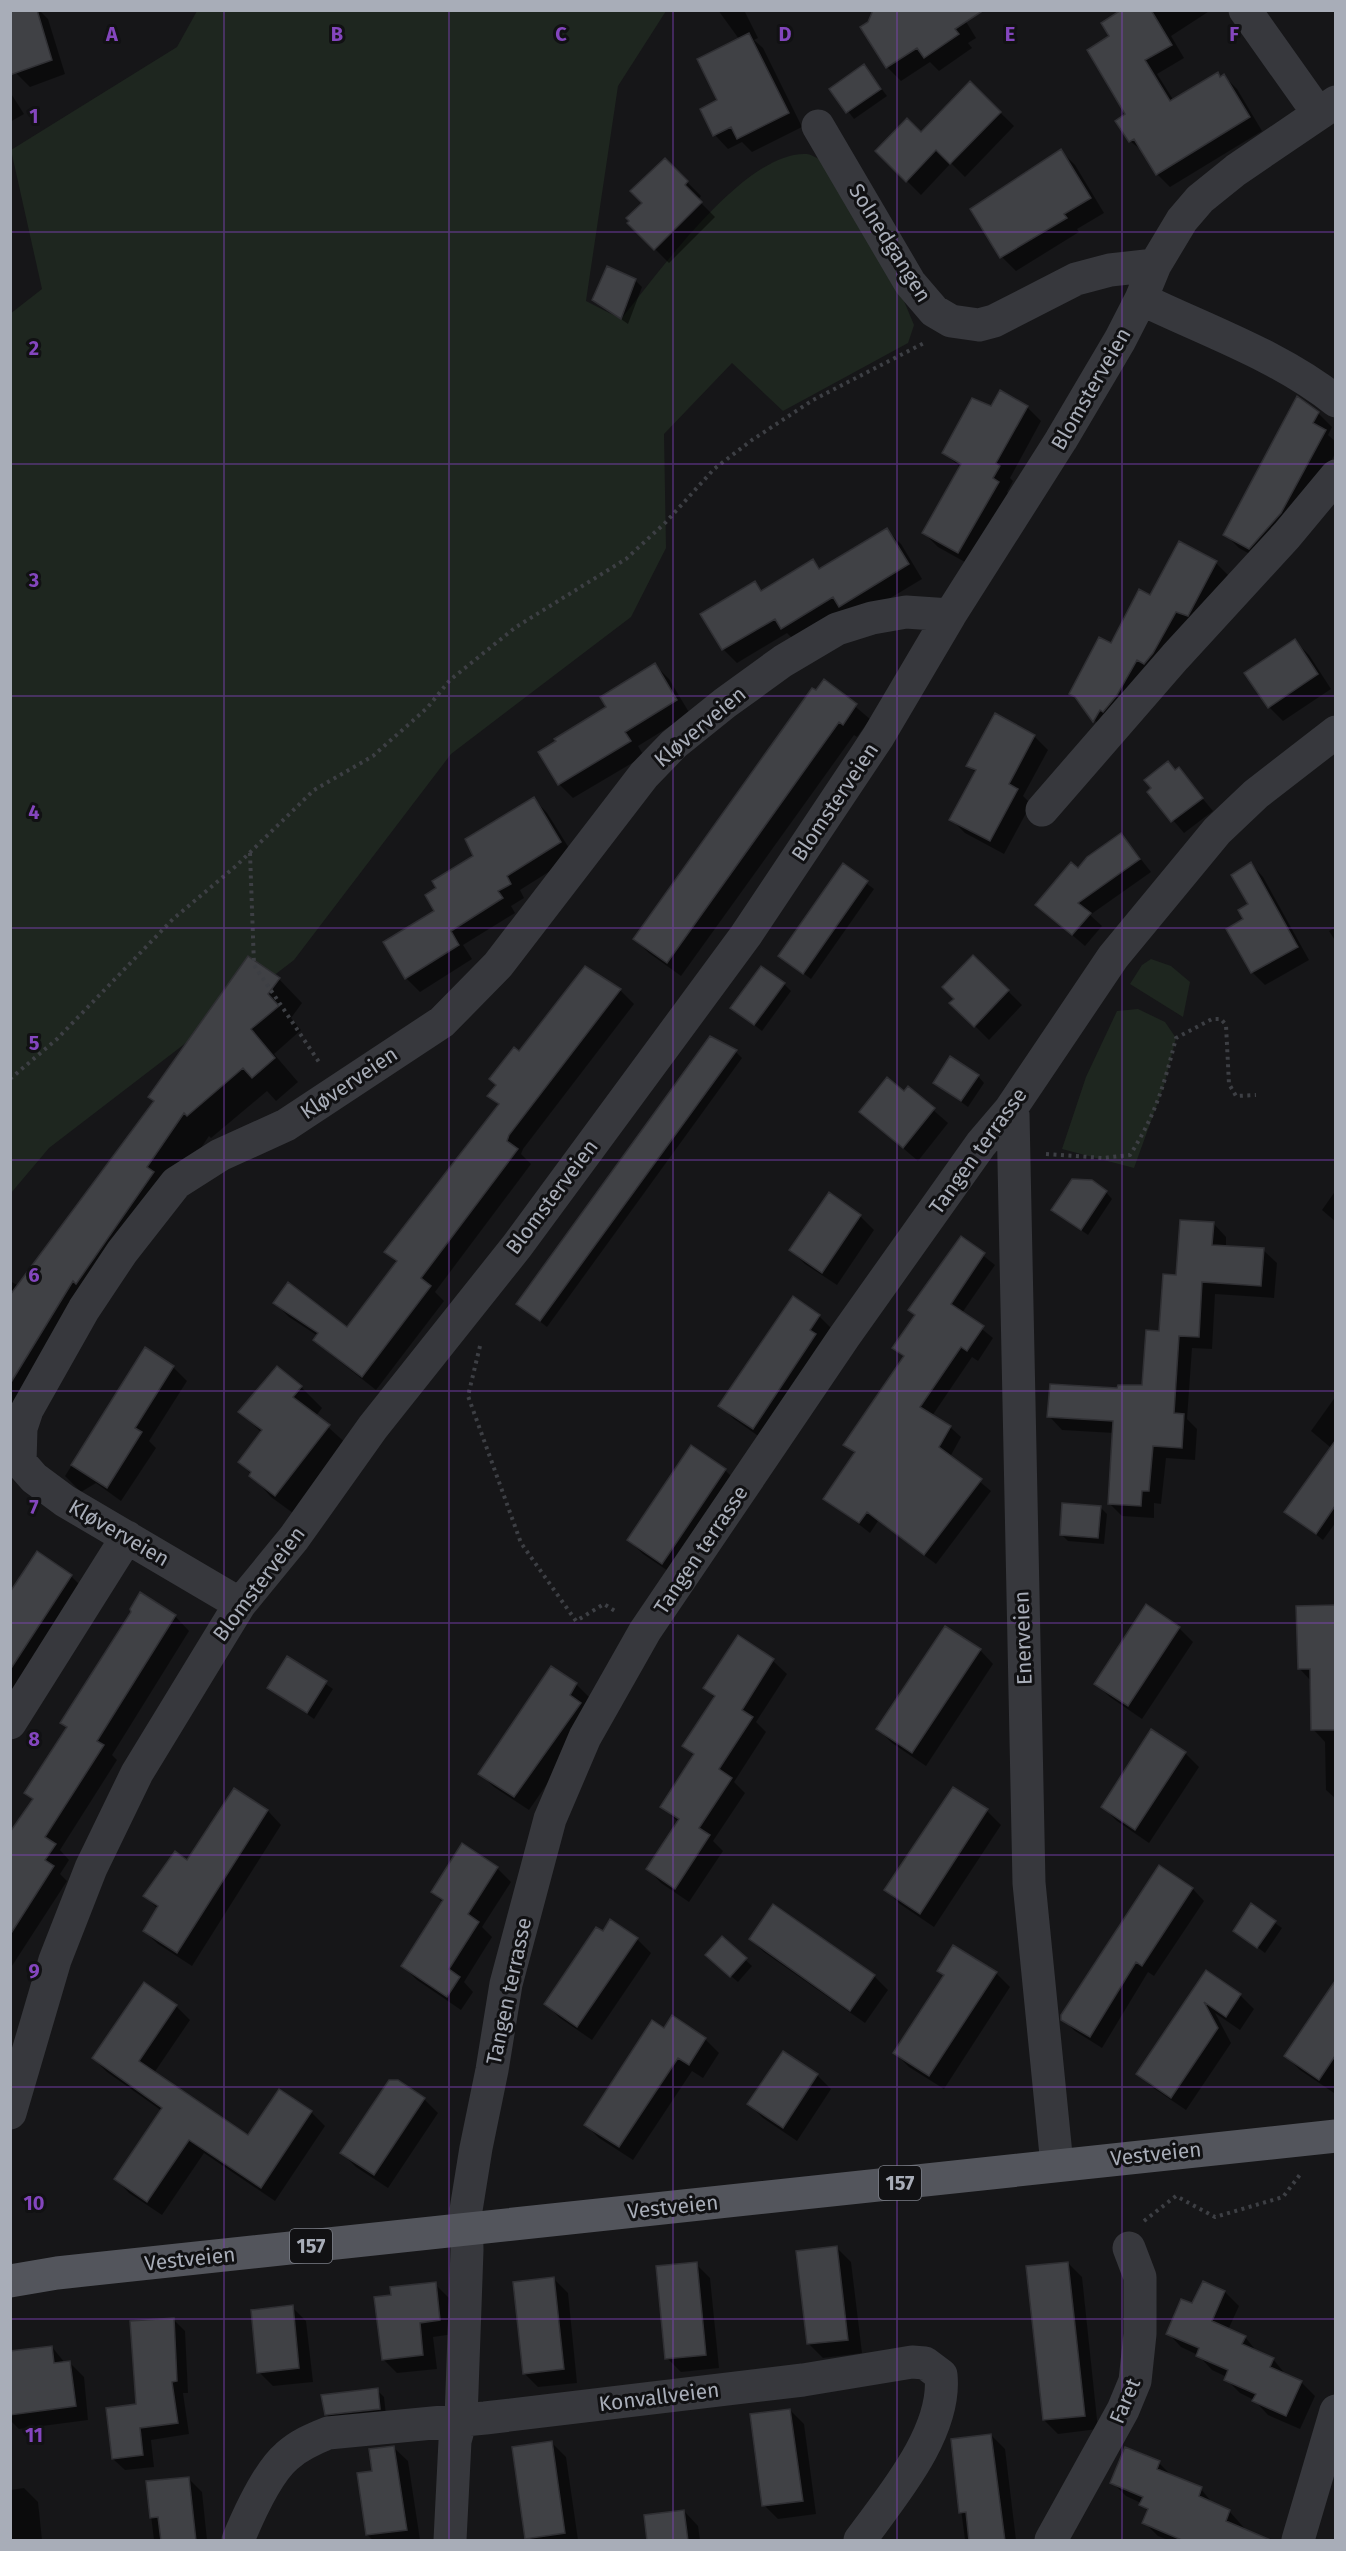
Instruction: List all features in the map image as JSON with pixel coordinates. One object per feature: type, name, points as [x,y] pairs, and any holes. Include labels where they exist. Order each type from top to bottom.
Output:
[{"type":"main road","name":"Vestveien","points":[[10,2282],[57,2273],[1335,2136]]},
{"type":"street","points":[[1245,10],[1327,107],[1200,199],[1182,220],[1155,265],[1141,300],[1253,352],[1321,389],[1335,401]]},
{"type":"street","name":"Solnedgangen","points":[[818,126],[910,283],[934,311],[951,321],[979,325],[994,321],[1076,279],[1110,270],[1155,265]]},
{"type":"street","name":"Blomsterveien","points":[[10,2113],[55,1960],[91,1868],[137,1773],[240,1604],[294,1538],[373,1427],[517,1246],[746,935],[878,737],[950,615],[1061,440],[1141,300]]},
{"type":"street","points":[[1042,810],[1175,657],[1287,535],[1335,476]]},
{"type":"street","name":"Kløverveien","points":[[240,1604],[65,1502],[34,1478],[20,1462],[21,1428],[27,1410],[84,1309],[122,1252],[176,1183],[220,1155],[286,1125],[442,1022],[498,965],[644,775],[674,744],[725,703],[783,661],[837,629],[872,618],[906,612],[950,615]]},
{"type":"street","name":"Tangen terrasse","points":[[450,2541],[455,2441],[461,2420],[467,2250],[465,2230],[472,2169],[506,1984],[550,1819],[585,1737],[645,1631],[844,1337],[981,1144],[1010,1110],[1113,957],[1217,831],[1256,794],[1335,732]]},
{"type":"street","name":"Enerveien","points":[[1010,1110],[1013,1114],[1029,1883],[1057,2165]]},
{"type":"street","points":[[10,1723],[127,1537]]},
{"type":"street","name":"Faret","points":[[1051,2541],[1123,2410],[1135,2381],[1140,2334],[1140,2277],[1129,2248]]},
{"type":"street","name":"Konvallveien","points":[[238,2541],[271,2477],[286,2457],[309,2440],[328,2433],[461,2420],[803,2380],[912,2362],[925,2363],[941,2375],[943,2391],[940,2405],[924,2446],[860,2541]]},
{"type":"street","points":[[1298,2541],[1335,2411]]},
{"type":"path","points":[[10,1079],[57,1039],[173,919],[250,852],[314,790],[373,756],[427,708],[450,680],[516,627],[626,559],[666,522],[714,469],[752,440],[813,400],[923,343],[951,321]]},
{"type":"path","points":[[250,852],[254,965],[338,1090]]},
{"type":"path","points":[[1013,1151],[1103,1158],[1130,1155],[1150,1123],[1164,1085],[1176,1038],[1212,1019],[1221,1019],[1226,1025],[1229,1084],[1236,1096],[1256,1095]]},
{"type":"path","points":[[481,1345],[468,1396],[521,1544],[576,1621],[604,1604],[645,1631]]},
{"type":"path","points":[[1129,2248],[1125,2235],[1176,2196],[1215,2217],[1283,2197],[1306,2168]]},
{"type":"shaded area","points":[[197,11],[666,11],[618,86],[586,301],[621,319],[679,246],[730,193],[757,172],[783,158],[807,154],[824,161],[904,301],[914,325],[908,343],[783,411],[732,363],[664,434],[666,548],[631,617],[451,754],[294,960],[49,1148],[11,1193],[10,314],[42,289],[11,150],[177,47]]},
{"type":"shaded area","points":[[1151,959],[1171,966],[1190,982],[1183,1017],[1130,984],[1142,965]]},
{"type":"shaded area","points":[[1138,1009],[1165,1022],[1176,1038],[1164,1085],[1134,1168],[1062,1149],[1086,1077],[1117,1011]]},
{"type":"building","points":[[10,10],[37,10],[52,60],[10,75]]},
{"type":"building","points":[[873,10],[984,10],[955,29],[959,34],[924,58],[917,48],[886,68],[860,27],[868,22]]},
{"type":"building","points":[[1121,10],[1151,10],[1172,45],[1145,60],[1170,101],[1218,72],[1220,77],[1224,74],[1250,117],[1156,175],[1134,139],[1129,142],[1115,121],[1125,114],[1087,50],[1109,36],[1101,23]]},
{"type":"building","points":[[749,33],[789,113],[737,139],[731,127],[713,136],[700,109],[717,100],[697,59]]},
{"type":"building","points":[[864,64],[881,89],[846,113],[829,89]]},
{"type":"building","points":[[970,81],[1001,112],[950,164],[936,150],[906,182],[875,151],[907,118],[921,132]]},
{"type":"building","points":[[1061,149],[1091,198],[1064,214],[1067,218],[1000,258],[970,209]]},
{"type":"building","points":[[665,158],[688,181],[685,185],[702,202],[654,250],[627,223],[629,221],[626,218],[642,203],[630,191]]},
{"type":"building","points":[[607,266],[636,279],[621,319],[592,300]]},
{"type":"building","points":[[1000,390],[1028,406],[996,463],[1000,466],[993,478],[999,482],[958,553],[922,533],[961,464],[942,453],[972,398],[991,406]]},
{"type":"building","points":[[1297,396],[1319,412],[1313,423],[1326,430],[1281,513],[1249,549],[1223,535]]},
{"type":"building","points":[[887,528],[909,564],[839,607],[833,597],[781,629],[775,619],[722,650],[700,614],[755,581],[761,591],[813,559],[819,569]]},
{"type":"building","points":[[1179,541],[1217,561],[1188,616],[1176,612],[1153,653],[1144,664],[1137,660],[1117,695],[1103,712],[1100,710],[1093,722],[1075,697],[1069,694],[1099,637],[1111,643],[1139,589],[1150,595]]},
{"type":"building","points":[[1295,639],[1318,674],[1268,708],[1244,673]]},
{"type":"building","points":[[655,663],[677,700],[625,732],[631,741],[558,785],[538,752],[556,741],[554,739],[606,707],[600,697]]},
{"type":"building","points":[[824,679],[857,704],[843,725],[839,722],[667,963],[633,939],[812,688],[816,690]]},
{"type":"building","points":[[995,713],[1035,735],[1009,784],[1018,789],[990,841],[949,820],[976,770],[966,766]]},
{"type":"building","points":[[1168,761],[1175,770],[1179,767],[1203,798],[1171,822],[1147,792],[1151,788],[1144,780]]},
{"type":"building","points":[[534,797],[561,842],[507,876],[511,884],[498,891],[503,898],[451,931],[459,945],[405,979],[383,942],[434,911],[425,895],[436,888],[432,881],[473,856],[465,839]]},
{"type":"building","points":[[1121,833],[1140,859],[1078,903],[1091,913],[1072,935],[1035,905],[1071,862],[1078,868],[1087,857]]},
{"type":"building","points":[[1251,862],[1298,947],[1251,973],[1226,929],[1243,919],[1238,910],[1248,904],[1231,875]]},
{"type":"building","points":[[843,863],[868,881],[803,974],[778,956]]},
{"type":"building","points":[[973,955],[1009,990],[974,1027],[949,1003],[954,999],[942,987]]},
{"type":"building","points":[[248,956],[280,978],[268,994],[279,1006],[251,1029],[275,1058],[252,1078],[243,1068],[187,1116],[184,1113],[147,1167],[154,1172],[76,1284],[73,1281],[10,1384],[10,1295],[154,1101],[148,1097]]},
{"type":"building","points":[[585,966],[621,989],[509,1135],[507,1141],[518,1149],[421,1278],[431,1286],[362,1377],[313,1340],[318,1333],[273,1303],[288,1282],[347,1327],[397,1261],[384,1252],[499,1104],[487,1096],[496,1085],[489,1079],[514,1047],[519,1051]]},
{"type":"building","points":[[761,966],[785,983],[754,1025],[730,1008]]},
{"type":"building","points":[[710,1036],[737,1050],[540,1321],[516,1304]]},
{"type":"building","points":[[950,1056],[979,1075],[961,1101],[933,1083]]},
{"type":"building","points":[[887,1077],[904,1091],[908,1086],[935,1108],[903,1148],[859,1112]]},
{"type":"building","points":[[1072,1179],[1092,1180],[1107,1191],[1081,1230],[1051,1210]]},
{"type":"building","points":[[829,1192],[861,1215],[822,1273],[789,1250]]},
{"type":"building","points":[[1180,1220],[1214,1222],[1212,1245],[1264,1248],[1261,1286],[1202,1282],[1199,1337],[1179,1336],[1174,1413],[1184,1414],[1182,1448],[1153,1446],[1149,1491],[1142,1491],[1141,1506],[1108,1504],[1113,1421],[1047,1417],[1050,1384],[1117,1388],[1118,1385],[1142,1385],[1146,1330],[1159,1331],[1163,1274],[1176,1275]]},
{"type":"building","points":[[961,1236],[985,1253],[951,1304],[984,1326],[967,1351],[961,1347],[920,1407],[951,1426],[939,1447],[982,1479],[924,1555],[867,1512],[859,1523],[823,1499],[855,1452],[843,1445],[904,1356],[892,1348],[915,1315],[908,1310]]},
{"type":"building","points":[[793,1296],[820,1315],[810,1330],[816,1334],[753,1429],[718,1406]]},
{"type":"building","points":[[145,1347],[174,1366],[135,1428],[142,1432],[107,1488],[71,1465]]},
{"type":"building","points":[[277,1366],[302,1386],[293,1397],[330,1425],[275,1496],[249,1476],[251,1472],[238,1462],[262,1430],[238,1412]]},
{"type":"building","points":[[1335,1441],[1335,1506],[1316,1534],[1284,1512]]},
{"type":"building","points":[[691,1445],[726,1469],[662,1564],[627,1540]]},
{"type":"building","points":[[1062,1503],[1101,1506],[1098,1538],[1060,1535]]},
{"type":"building","points":[[37,1551],[72,1575],[10,1670],[10,1592]]},
{"type":"building","points":[[140,1592],[176,1615],[97,1741],[104,1745],[45,1837],[56,1844],[45,1860],[54,1866],[10,1935],[10,1832],[33,1799],[24,1793],[67,1727],[60,1723],[131,1612],[130,1609]]},
{"type":"building","points":[[1146,1604],[1180,1627],[1128,1706],[1094,1684]]},
{"type":"building","points":[[1335,1605],[1335,1730],[1311,1730],[1310,1669],[1298,1669],[1296,1606]]},
{"type":"building","points":[[945,1626],[981,1649],[912,1753],[876,1729]]},
{"type":"building","points":[[738,1635],[774,1659],[742,1710],[753,1717],[719,1769],[732,1778],[699,1828],[710,1835],[675,1889],[646,1869],[679,1819],[660,1807],[694,1754],[682,1746],[715,1696],[703,1688]]},
{"type":"building","points":[[287,1656],[327,1681],[307,1713],[267,1688]]},
{"type":"building","points":[[551,1666],[577,1683],[570,1695],[581,1703],[514,1797],[478,1774]]},
{"type":"building","points":[[1151,1729],[1186,1752],[1135,1830],[1101,1807]]},
{"type":"building","points":[[953,1787],[988,1809],[920,1914],[884,1890]]},
{"type":"building","points":[[234,1788],[268,1810],[177,1953],[143,1931],[158,1906],[143,1896],[175,1851],[187,1860]]},
{"type":"building","points":[[462,1843],[498,1867],[468,1914],[479,1922],[449,1969],[460,1977],[447,1997],[401,1966],[443,1900],[431,1892]]},
{"type":"building","points":[[1159,1865],[1193,1888],[1142,1966],[1136,1962],[1090,2037],[1061,2020],[1061,2015]]},
{"type":"building","points":[[1251,1903],[1276,1921],[1257,1948],[1233,1931]]},
{"type":"building","points":[[773,1904],[875,1975],[850,2011],[749,1939]]},
{"type":"building","points":[[610,1919],[638,1938],[577,2027],[544,2004],[596,1927],[603,1931]]},
{"type":"building","points":[[722,1936],[747,1958],[730,1977],[705,1955]]},
{"type":"building","points":[[953,1945],[997,1972],[929,2076],[893,2053],[944,1975],[937,1971]]},
{"type":"building","points":[[1206,1970],[1241,1994],[1226,2017],[1204,2002],[1218,2028],[1171,2098],[1136,2074]]},
{"type":"building","points":[[1335,1981],[1335,2056],[1319,2080],[1284,2056]]},
{"type":"building","points":[[144,1982],[177,2005],[139,2061],[248,2135],[279,2089],[312,2111],[261,2188],[189,2140],[147,2202],[114,2179],[162,2108],[92,2058]]},
{"type":"building","points":[[672,2015],[706,2038],[689,2065],[678,2058],[619,2147],[584,2125],[652,2020],[664,2028]]},
{"type":"building","points":[[783,2051],[818,2074],[783,2128],[747,2104]]},
{"type":"building","points":[[389,2080],[398,2080],[425,2098],[374,2175],[340,2153]]},
{"type":"building","points":[[837,2246],[848,2340],[807,2344],[796,2251]]},
{"type":"building","points":[[697,2262],[706,2355],[665,2359],[656,2266]]},
{"type":"building","points":[[1068,2262],[1085,2416],[1043,2420],[1026,2266]]},
{"type":"building","points":[[554,2277],[564,2369],[523,2374],[513,2282]]},
{"type":"building","points":[[1203,2281],[1225,2291],[1212,2321],[1246,2336],[1242,2344],[1274,2358],[1270,2367],[1302,2381],[1286,2416],[1252,2401],[1256,2394],[1224,2380],[1228,2370],[1196,2356],[1199,2348],[1166,2334],[1181,2299],[1192,2303]]},
{"type":"building","points":[[436,2282],[440,2320],[420,2323],[423,2355],[382,2360],[374,2297],[391,2295],[390,2287]]},
{"type":"building","points":[[293,2305],[299,2368],[257,2373],[251,2310]]},
{"type":"building","points":[[174,2318],[177,2381],[172,2382],[178,2423],[140,2428],[143,2455],[112,2459],[106,2408],[136,2404],[130,2321]]},
{"type":"building","points":[[52,2346],[54,2363],[70,2361],[76,2406],[10,2415],[10,2351]]},
{"type":"building","points":[[378,2388],[380,2409],[325,2415],[321,2395]]},
{"type":"building","points":[[790,2409],[803,2501],[762,2506],[750,2414]]},
{"type":"building","points":[[991,2434],[1005,2541],[969,2541],[966,2512],[959,2513],[951,2439]]},
{"type":"building","points":[[552,2441],[565,2533],[525,2539],[512,2447]]},
{"type":"building","points":[[394,2446],[407,2530],[366,2535],[357,2473],[372,2471],[369,2449]]},
{"type":"building","points":[[1125,2447],[1160,2461],[1157,2469],[1202,2487],[1199,2496],[1230,2510],[1226,2521],[1273,2541],[1184,2541],[1142,2523],[1148,2509],[1139,2505],[1143,2497],[1110,2483]]},
{"type":"building","points":[[189,2477],[196,2541],[161,2541],[158,2517],[150,2518],[146,2481]]},
{"type":"building","points":[[684,2510],[688,2541],[647,2541],[644,2515]]}]
